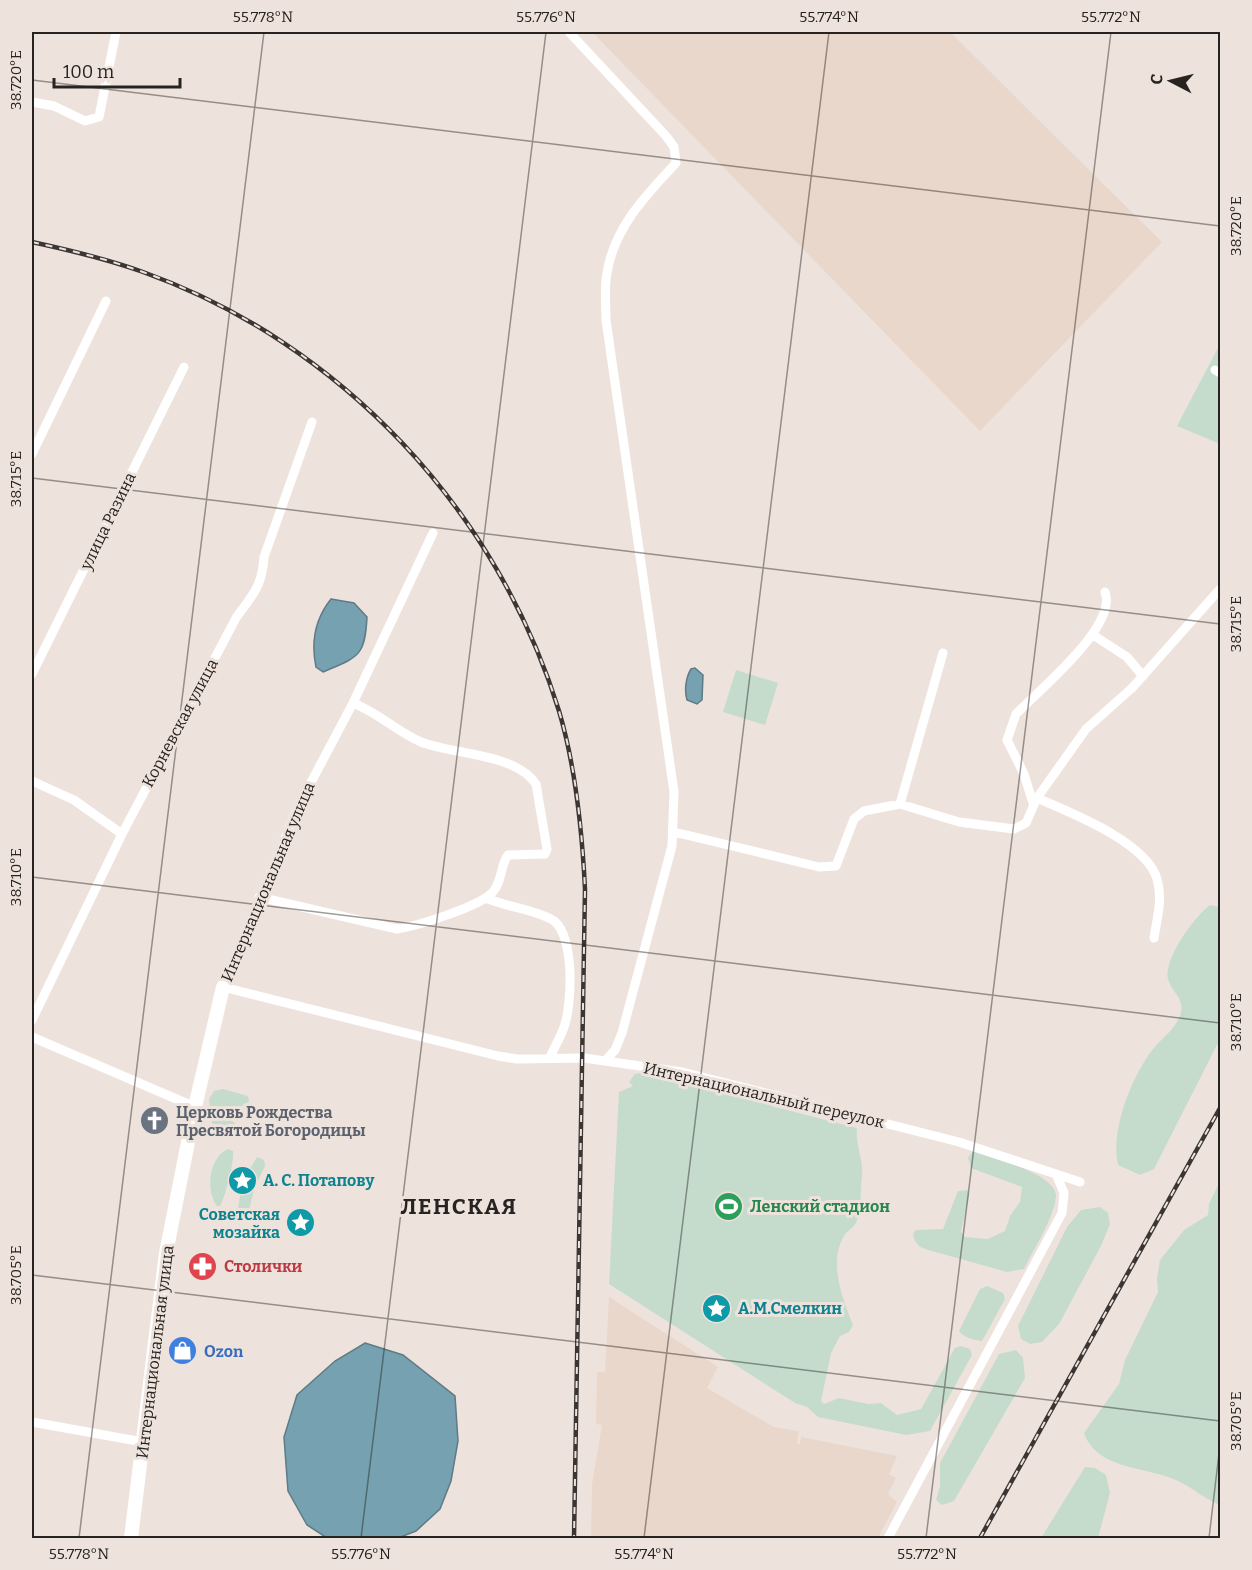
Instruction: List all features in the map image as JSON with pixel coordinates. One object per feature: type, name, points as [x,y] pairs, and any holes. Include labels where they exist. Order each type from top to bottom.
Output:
[{"type":"street","points":[[32,102],[54,106],[85,121],[99,117],[116,32]]},
{"type":"street","points":[[569,32],[674,147],[676,163],[635,208],[618,238],[606,273],[606,320],[674,792],[674,832],[622,1033],[615,1050],[606,1060]]},
{"type":"street","points":[[32,454],[106,301]]},
{"type":"street","name":"улица Разина","points":[[32,674],[184,367]]},
{"type":"street","name":"Корневская улица","points":[[32,1020],[122,834],[236,618],[258,590],[263,579],[264,557],[312,422]]},
{"type":"street","name":"Интернациональная улица","points":[[130,1539],[166,1253],[195,1107],[223,987],[298,807],[353,703],[433,533]]},
{"type":"street","points":[[674,832],[819,867],[836,866],[854,819],[864,811],[900,804],[959,822],[1014,829],[1026,823],[1035,801],[1086,729],[1143,676],[1221,589]]},
{"type":"street","points":[[1106,592],[1108,600],[1105,614],[1093,635],[1016,714],[1007,740],[1035,801],[1081,818],[1136,850],[1150,864],[1157,878],[1160,901],[1154,938]]},
{"type":"street","points":[[1093,635],[1127,657],[1143,676]]},
{"type":"street","points":[[900,804],[944,653]]},
{"type":"street","points":[[259,897],[397,929],[416,926],[486,898],[496,886],[508,855],[545,854],[547,849],[536,784],[531,776],[500,762],[418,740],[374,711],[353,703]]},
{"type":"street","points":[[32,781],[74,800],[122,834]]},
{"type":"street","points":[[486,898],[504,906],[553,919],[561,928],[567,943],[569,970],[566,1023],[550,1057]]},
{"type":"street","name":"Интернациональный переулок","points":[[223,987],[498,1056],[517,1059],[550,1057],[606,1060],[682,1072],[959,1142],[1080,1182]]},
{"type":"street","points":[[32,1037],[195,1107]]},
{"type":"street","points":[[888,1539],[1062,1213],[1064,1193],[1056,1174]]},
{"type":"street","points":[[32,1422],[143,1442]]},
{"type":"shaded area","points":[[592,32],[950,32],[1162,242],[980,431]]},
{"type":"shaded area","points":[[609,1297],[718,1367],[707,1388],[774,1427],[799,1431],[797,1443],[800,1444],[801,1437],[897,1456],[889,1474],[896,1478],[888,1494],[897,1502],[878,1538],[591,1538],[592,1484],[602,1425],[596,1424],[597,1372],[605,1372]]},
{"type":"green space","points":[[1220,344],[1220,444],[1177,426]]},
{"type":"green space","points":[[736,670],[778,683],[765,725],[723,712]]},
{"type":"green space","points":[[1210,905],[1220,907],[1220,1039],[1154,1169],[1140,1175],[1118,1165],[1116,1151],[1120,1120],[1131,1088],[1145,1060],[1173,1027],[1181,1012],[1181,1002],[1168,979],[1170,961],[1196,918]]},
{"type":"green space","name":"Ленский стадион","points":[[647,1072],[706,1082],[775,1107],[857,1128],[862,1171],[859,1213],[856,1223],[844,1236],[837,1258],[839,1281],[853,1325],[849,1332],[840,1336],[831,1353],[821,1401],[824,1404],[839,1398],[868,1404],[881,1403],[897,1415],[921,1409],[955,1348],[960,1346],[970,1349],[972,1355],[930,1431],[906,1435],[818,1417],[807,1407],[795,1403],[609,1284],[619,1092],[633,1086],[629,1082],[635,1074]]},
{"type":"green space","points":[[223,1089],[248,1096],[249,1102],[230,1113],[229,1118],[238,1126],[234,1132],[212,1124],[209,1099],[214,1091]]},
{"type":"green space","points":[[228,1149],[233,1151],[231,1170],[222,1202],[220,1206],[217,1206],[211,1191],[211,1174],[217,1159]]},
{"type":"green space","points":[[973,1151],[1034,1174],[1046,1180],[1053,1188],[1056,1196],[1052,1213],[1024,1269],[1007,1272],[925,1249],[915,1241],[913,1234],[916,1230],[943,1229],[958,1191],[968,1190],[969,1196],[961,1232],[965,1237],[988,1239],[1005,1231],[1010,1216],[1020,1202],[1022,1187],[971,1168],[968,1158]]},
{"type":"green space","points":[[257,1157],[264,1160],[265,1166],[255,1186],[248,1214],[242,1215],[238,1209],[242,1182]]},
{"type":"green space","points":[[1220,1181],[1220,1505],[1168,1477],[1112,1461],[1091,1445],[1084,1433],[1119,1384],[1125,1360],[1158,1292],[1157,1278],[1160,1260],[1184,1230],[1208,1215],[1209,1204]]},
{"type":"green space","points":[[1100,1207],[1108,1213],[1110,1224],[1101,1246],[1059,1324],[1042,1342],[1030,1344],[1021,1339],[1018,1326],[1067,1227],[1081,1210]]},
{"type":"green space","points":[[987,1286],[1003,1293],[1005,1299],[982,1341],[969,1338],[959,1331],[980,1289]]},
{"type":"green space","points":[[1016,1350],[1023,1358],[1025,1378],[954,1501],[942,1505],[936,1500],[940,1486],[940,1463],[999,1354]]},
{"type":"green space","points":[[1085,1467],[1095,1468],[1106,1475],[1110,1493],[1098,1538],[1041,1538]]},
{"type":"water","points":[[331,599],[354,603],[367,617],[366,630],[361,648],[352,659],[323,672],[316,667],[314,640],[321,615]]},
{"type":"water","points":[[695,668],[703,675],[702,700],[697,704],[687,700],[686,692],[688,676],[691,669]]},
{"type":"water","points":[[365,1343],[403,1355],[455,1396],[458,1441],[451,1481],[440,1509],[416,1531],[398,1538],[327,1538],[307,1525],[288,1491],[284,1437],[297,1395],[335,1361]]},
{"type":"railway","points":[[32,242],[129,267],[215,303],[283,342],[345,389],[402,443],[452,502],[496,568],[531,637],[559,711],[570,754],[580,821],[585,889],[574,1538]]},
{"type":"railway","points":[[980,1538],[1220,1108]]},
{"type":"place","name":"Церковь Рождества Пресвятой Богородицы","points":[[155,1121]]},
{"type":"place","name":"А. С. Потапову","points":[[242,1180]]},
{"type":"place","name":"Ленский стадион","points":[[729,1206]]},
{"type":"place","name":"Советская мозайка","points":[[301,1223]]},
{"type":"place","name":"Столички","points":[[203,1266]]},
{"type":"place","name":"А.М.Смелкин","points":[[717,1308]]},
{"type":"place","name":"Ozon","points":[[183,1351]]},
{"type":"district","name":"ЛЕНСКАЯ","points":[[459,1206]]}]
